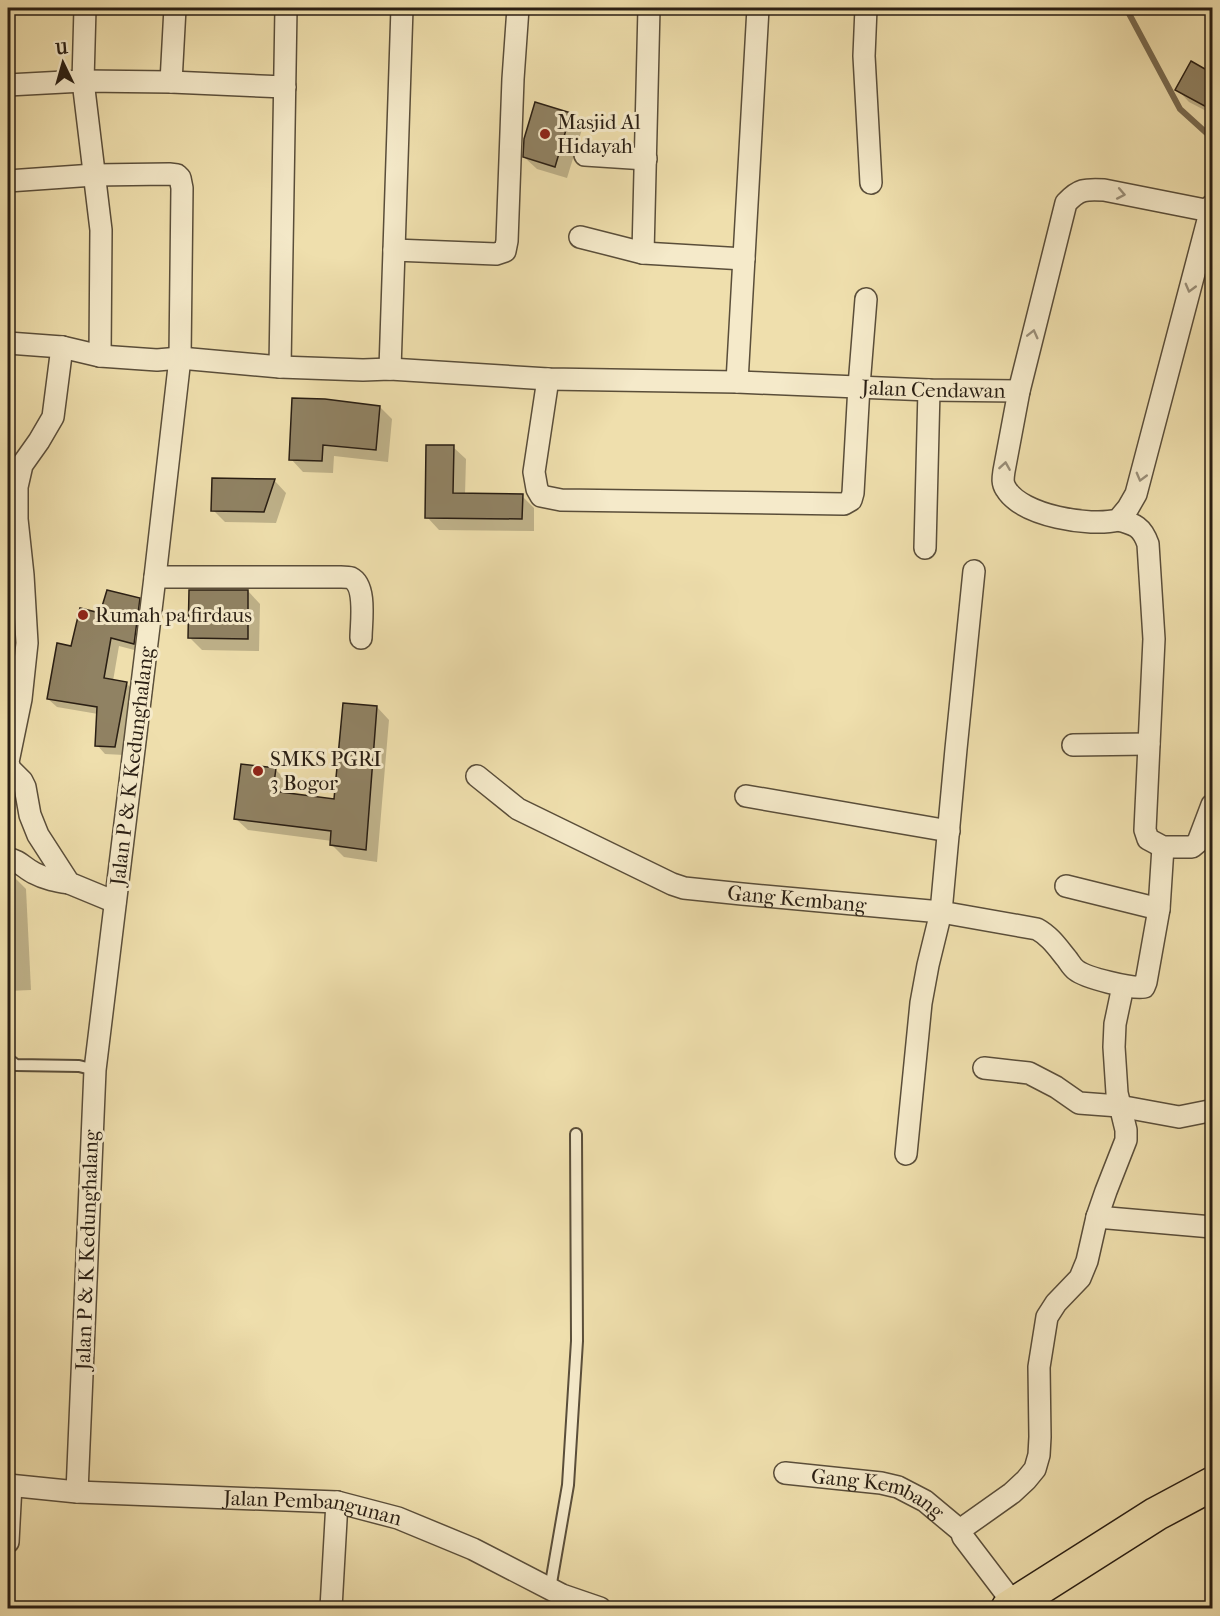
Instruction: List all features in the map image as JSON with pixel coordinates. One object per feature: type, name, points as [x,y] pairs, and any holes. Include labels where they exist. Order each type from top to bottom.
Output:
[{"type":"highway","points":[[1011,1606],[1156,1514],[1212,1484]]},
{"type":"street","points":[[86,8],[83,81],[101,231],[100,356]]},
{"type":"street","points":[[171,82],[175,8]]},
{"type":"street","points":[[280,367],[286,8]]},
{"type":"street","points":[[390,369],[402,8]]},
{"type":"street","points":[[394,250],[496,254],[505,250],[518,8]]},
{"type":"street","points":[[643,254],[649,8]]},
{"type":"street","points":[[737,382],[758,8]]},
{"type":"street","points":[[866,8],[864,56],[871,183]]},
{"type":"street","points":[[8,85],[83,81],[285,87]]},
{"type":"street","points":[[585,156],[646,159]]},
{"type":"street","name":"Jalan P & K Kedunghalang","points":[[8,181],[94,175],[169,174],[180,178],[182,188],[180,358],[95,1070],[77,1492]]},
{"type":"street","points":[[1019,391],[1066,203],[1075,194],[1087,189],[1104,190],[1211,208],[1136,494],[1118,520],[1132,524],[1144,532],[1148,544],[1154,639],[1146,830],[1148,839],[1163,847],[1192,847],[1198,842],[1212,805]]},
{"type":"street","points":[[580,237],[643,254],[744,259]]},
{"type":"street","points":[[548,378],[534,464],[535,480],[541,496],[561,500],[844,504],[851,500],[853,493],[866,299]]},
{"type":"street","name":"Jalan Cendawan","points":[[8,343],[62,347],[100,356],[157,360],[180,358],[280,367],[390,369],[548,378],[1019,391],[1004,471],[1005,488],[1024,505],[1052,516],[1084,523],[1118,520]]},
{"type":"street","points":[[62,347],[53,417],[22,465],[12,520],[23,575],[27,642],[14,699],[8,765],[25,787],[30,815],[38,835],[69,883]]},
{"type":"street","points":[[925,548],[929,390]]},
{"type":"street","points":[[906,1154],[921,1003],[941,912],[974,571]]},
{"type":"street","points":[[155,577],[341,576],[351,579],[361,592],[361,638]]},
{"type":"street","points":[[1074,745],[1149,744]]},
{"type":"street","name":"Gang Kembang","points":[[477,776],[518,809],[684,888],[941,912],[1037,929],[1046,934],[1074,969],[1082,974],[1123,986],[1115,1024],[1114,1047],[1119,1106],[1126,1130],[1126,1140],[1097,1217],[1087,1261],[1080,1278],[1056,1303],[1047,1317],[1039,1367],[1041,1437],[1035,1469],[1012,1492],[964,1527],[961,1532]]},
{"type":"street","points":[[746,796],[949,831]]},
{"type":"street","points":[[1123,986],[1144,987],[1159,909],[1163,847]]},
{"type":"street","points":[[8,859],[16,860],[33,873],[69,883],[115,902]]},
{"type":"street","points":[[1066,886],[1159,909]]},
{"type":"street","points":[[984,1068],[1029,1074],[1056,1087],[1079,1103],[1119,1106],[1179,1117],[1209,1111]]},
{"type":"street","points":[[1097,1217],[1212,1227]]},
{"type":"street","name":"Gang Kembang","points":[[785,1473],[882,1483],[898,1487],[925,1501],[961,1532],[1011,1606]]},
{"type":"street","points":[[8,1542],[9,1485]]},
{"type":"street","name":"Jalan Pembangunan","points":[[9,1485],[77,1492],[338,1502],[398,1518],[473,1549],[557,1598],[600,1608]]},
{"type":"street","points":[[331,1608],[338,1502]]},
{"type":"lane","points":[[8,1059],[16,1065],[79,1066],[95,1070]]},
{"type":"lane","points":[[557,1598],[568,1485],[577,1341],[576,1134]]},
{"type":"building","points":[[1191,61],[1212,73],[1212,110],[1175,90]]},
{"type":"building","name":"Masjid Al Hidayah","points":[[535,102],[571,113],[555,167],[523,157],[524,139]]},
{"type":"building","points":[[292,398],[325,399],[380,406],[376,450],[323,445],[322,461],[289,460]]},
{"type":"building","points":[[426,445],[454,445],[453,493],[523,494],[522,519],[425,518]]},
{"type":"building","points":[[212,478],[275,479],[264,512],[211,511]]},
{"type":"building","points":[[107,590],[140,598],[134,644],[111,638],[104,678],[127,682],[115,747],[95,746],[97,707],[47,699],[57,643],[71,646],[80,608],[100,613]]},
{"type":"building","points":[[189,590],[248,590],[248,639],[188,638]]},
{"type":"building","points":[[8,595],[11,595],[13,625],[8,624]]},
{"type":"building","points":[[343,703],[377,706],[366,850],[330,845],[331,831],[234,819],[241,764],[276,768],[273,791],[334,799]]},
{"type":"waterway","points":[[1126,8],[1180,109],[1212,138]]},
{"type":"place","name":"Masjid Al Hidayah","points":[[545,134]]},
{"type":"place","name":"Rumah pa firdaus","points":[[83,615]]},
{"type":"place","name":"SMKS PGRI 3 Bogor","points":[[258,771]]}]
